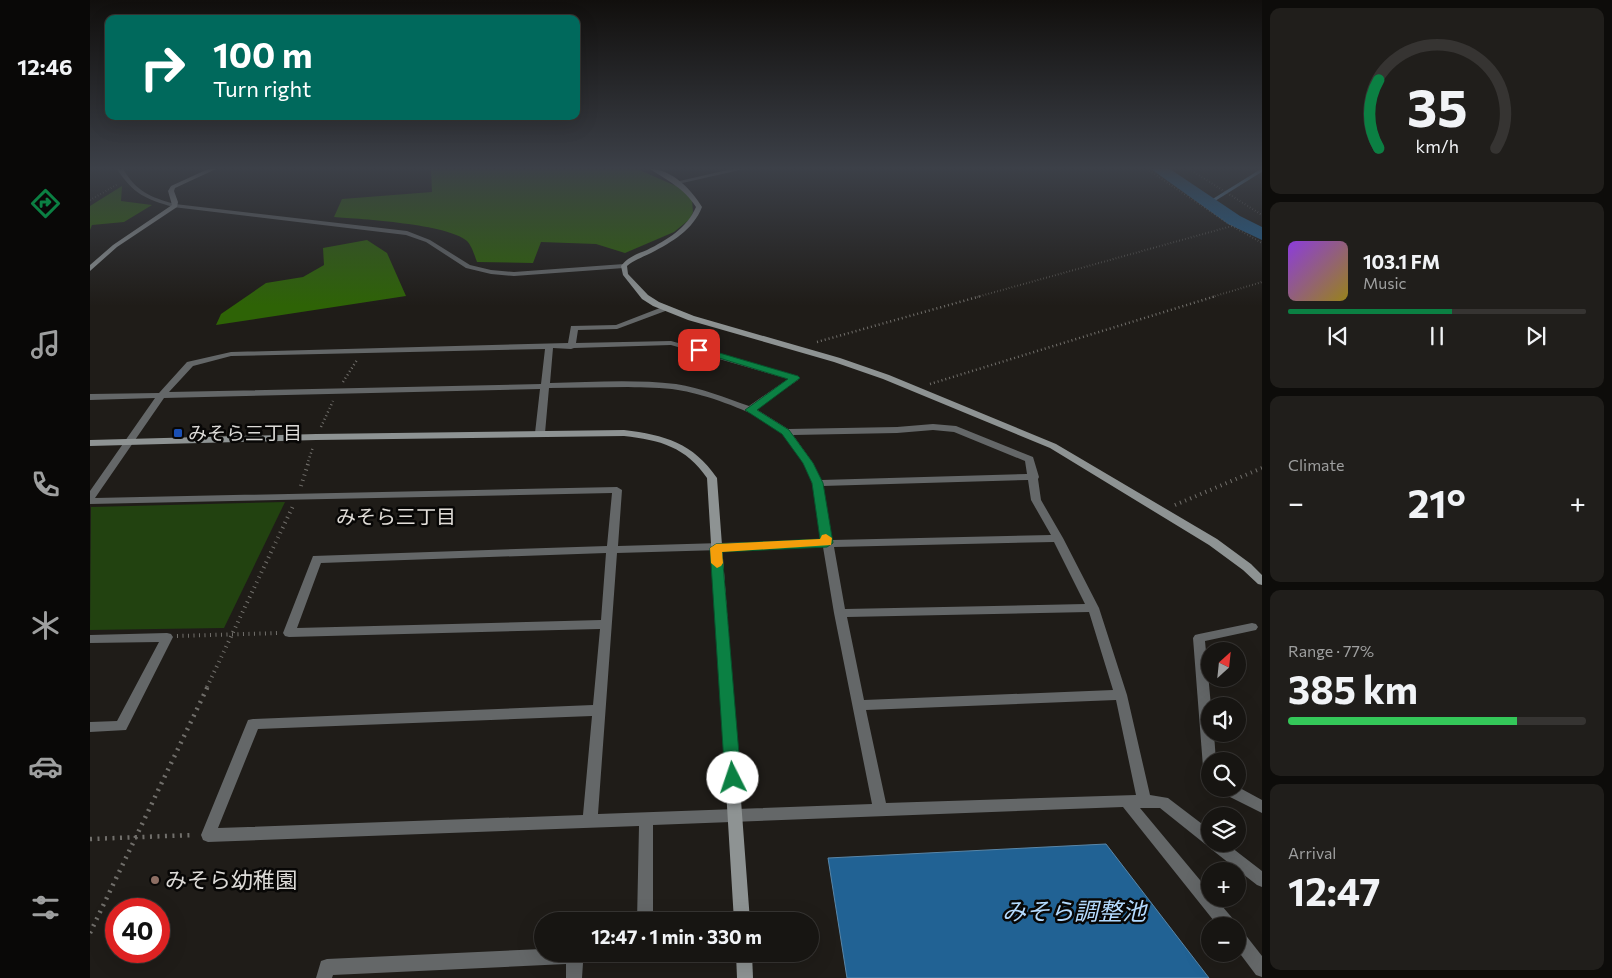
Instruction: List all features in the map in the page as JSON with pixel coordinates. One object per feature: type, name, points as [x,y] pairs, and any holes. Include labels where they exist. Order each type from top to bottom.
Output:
[{"type":"street","points":[[90,269],[115,246],[162,215]]},
{"type":"street","points":[[249,215],[407,233],[428,241],[468,267],[497,273],[514,274],[624,266],[631,259],[664,243],[684,229],[696,215]]},
{"type":"street","points":[[624,266],[625,274],[645,297],[665,308],[691,318],[797,348],[914,389],[1053,446],[1160,512],[1213,542],[1247,567],[1262,581]]},
{"type":"street","points":[[571,347],[574,328],[617,327],[665,308]]},
{"type":"street","points":[[90,500],[161,396],[190,364],[231,354],[362,350],[549,348],[671,343],[684,345],[795,378],[750,410]]},
{"type":"street","points":[[540,433],[549,348]]},
{"type":"street","points":[[90,397],[628,384],[676,386],[709,395],[750,410],[786,432],[804,456],[817,483],[840,613],[880,809]]},
{"type":"street","points":[[786,432],[897,430],[933,427],[956,429],[1030,459],[1036,500],[1058,538],[1093,608],[1120,695],[1144,802]]},
{"type":"street","points":[[90,443],[540,433],[642,435],[664,440],[686,450],[703,463],[712,478],[741,912]]},
{"type":"street","points":[[817,483],[1034,477]]},
{"type":"street","points":[[90,500],[617,490],[590,821]]},
{"type":"street","points":[[607,624],[289,633],[317,559],[612,549],[716,548],[827,543],[1058,538]]},
{"type":"street","points":[[840,613],[1093,608]]},
{"type":"street","points":[[1209,752],[1199,638],[1252,627]]},
{"type":"street","points":[[90,639],[167,637],[121,726],[90,727]]},
{"type":"street","points":[[860,705],[1120,695]]},
{"type":"street","points":[[600,710],[253,724],[208,835],[1126,801],[1163,802],[1201,832]]},
{"type":"street","points":[[1243,797],[1262,807]]},
{"type":"street","points":[[1126,801],[1221,917]]},
{"type":"street","points":[[645,912],[646,819]]},
{"type":"street","points":[[1226,852],[1262,880]]},
{"type":"street","points":[[1246,949],[1262,969]]},
{"type":"street","points":[[324,978],[327,967],[534,957]]},
{"type":"street","points":[[574,978],[575,962]]},
{"type":"street","points":[[744,962],[745,978]]},
{"type":"path","points":[[1215,215],[1262,243]]},
{"type":"path","points":[[797,348],[1232,226]]},
{"type":"path","points":[[914,389],[1262,282]]},
{"type":"path","points":[[90,933],[134,837],[298,496],[316,437],[337,392],[362,350]]},
{"type":"path","points":[[1160,512],[1262,468]]},
{"type":"path","points":[[167,637],[289,633]]},
{"type":"path","points":[[90,838],[208,835]]},
{"type":"green space","points":[[90,215],[136,215],[124,222],[92,225],[90,230]]},
{"type":"green space","points":[[335,215],[692,215],[690,219],[674,232],[625,253],[596,244],[541,242],[533,263],[477,262],[467,241],[442,230],[404,223],[334,217]]},
{"type":"green space","points":[[367,240],[387,253],[406,296],[216,325],[221,314],[266,283],[303,277],[324,265],[323,248]]},
{"type":"green space","points":[[285,502],[224,628],[90,630],[91,507]]},
{"type":"water","name":"みそら調整池","points":[[1106,844],[1209,978],[847,978],[828,858]]},
{"type":"waterway","points":[[1226,215],[1262,234]]},
{"type":"slow traffic","points":[[717,563],[716,548],[827,543],[826,538]]},
{"type":"place","name":"みそら三丁目","points":[[178,433]]},
{"type":"place","name":"みそら幼稚園","points":[[155,880]]},
{"type":"district","name":"みそら三丁目","points":[[396,517]]},
{"type":"route","points":[[699,350],[795,378],[750,410],[786,432],[808,463],[817,483],[827,543],[716,548],[733,778]]}]
